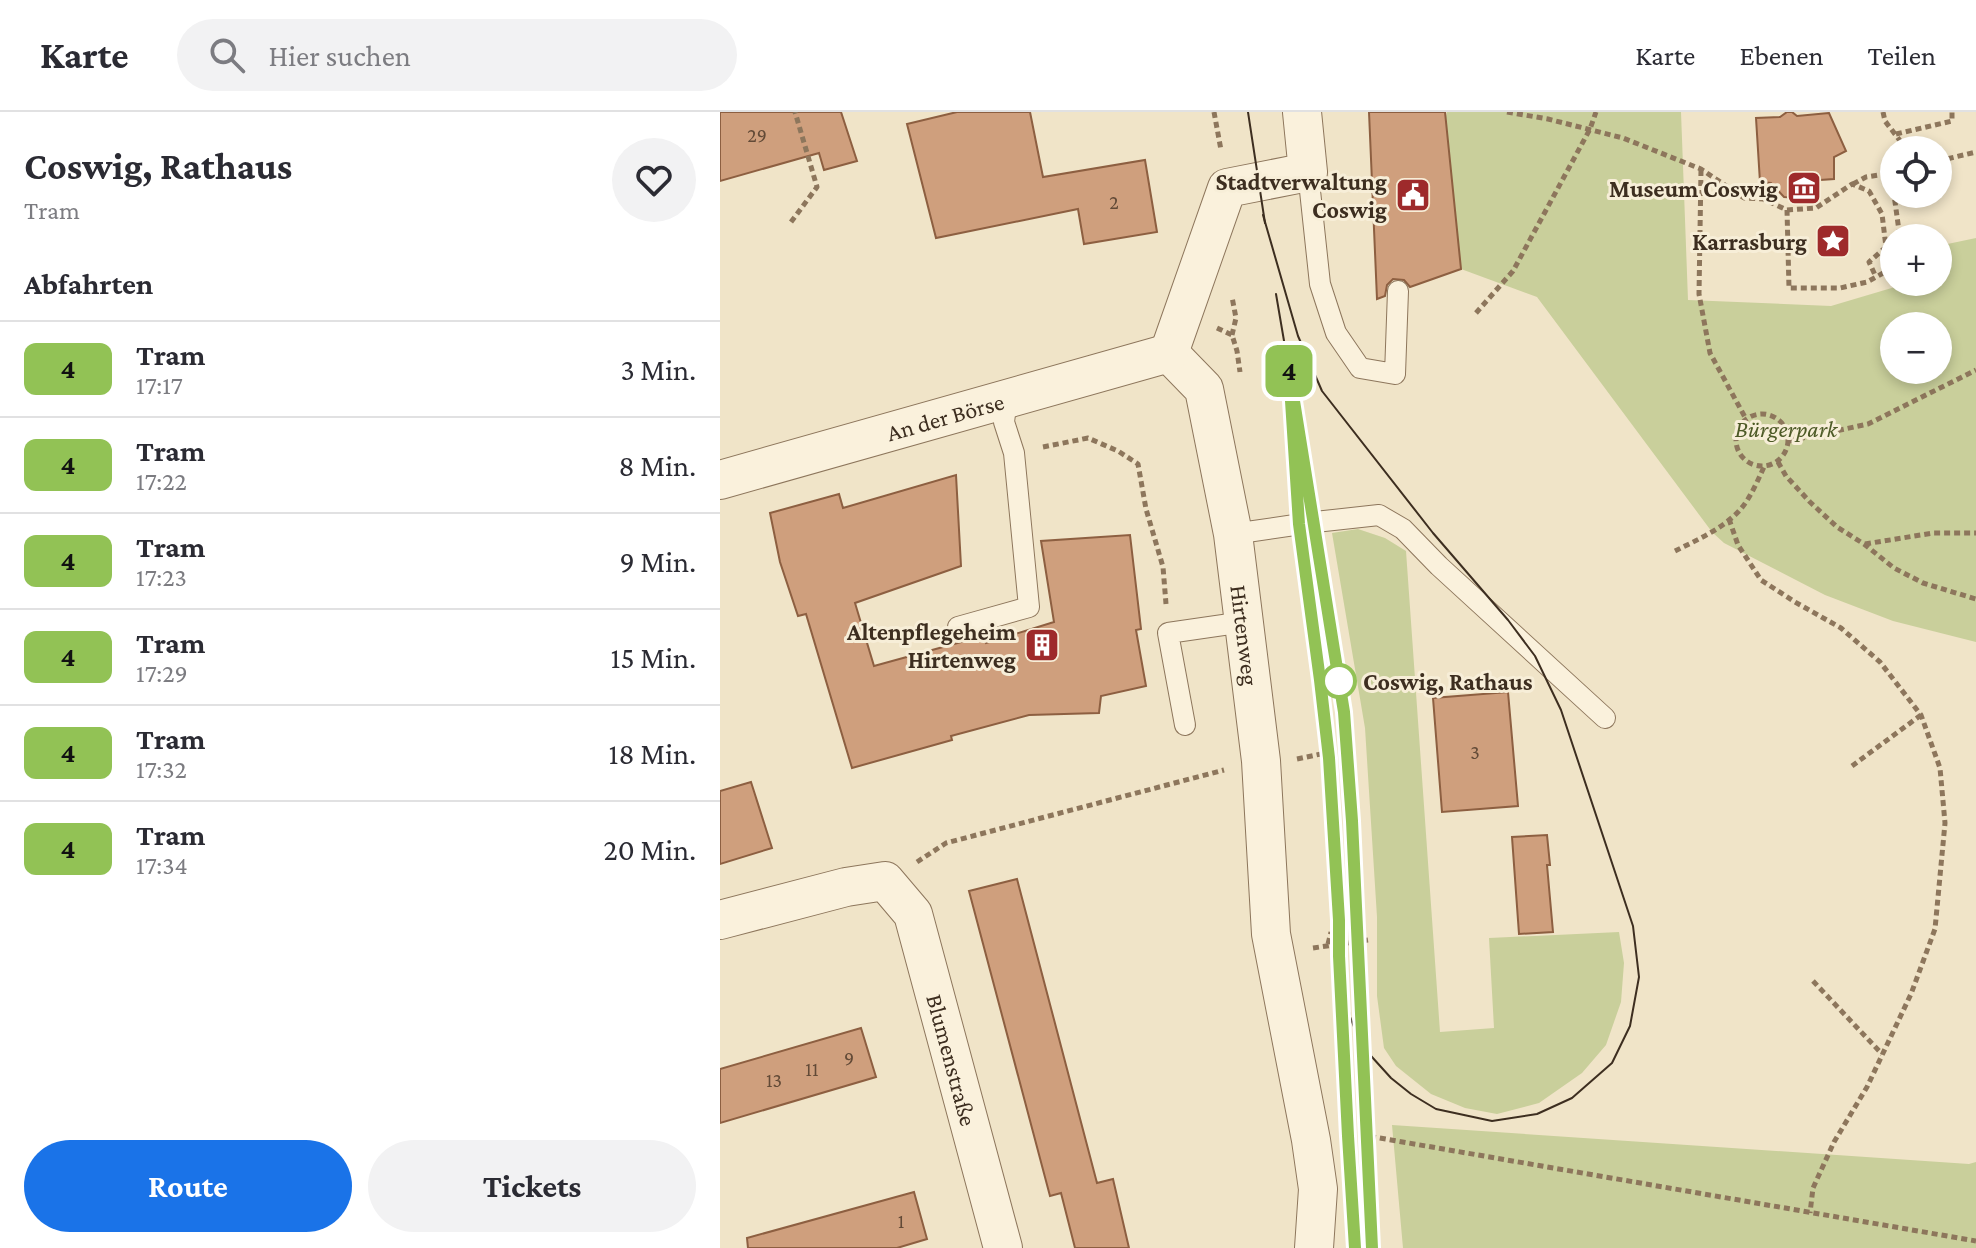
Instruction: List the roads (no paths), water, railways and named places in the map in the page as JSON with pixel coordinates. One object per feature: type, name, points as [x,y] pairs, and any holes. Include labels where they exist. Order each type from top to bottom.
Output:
[{"type":"street","points":[[1169,353],[1227,188],[1308,172],[1302,112]]},
{"type":"street","name":"An der Börse","points":[[720,480],[1169,353]]},
{"type":"street","name":"Hirtenweg","points":[[1169,353],[1204,389],[1233,534],[1261,761],[1271,934],[1318,1189],[1314,1248]]},
{"type":"street","name":"Blumenstraße","points":[[720,920],[846,887],[885,881],[913,914],[1003,1248]]},
{"type":"lane","points":[[1308,172],[1320,284],[1336,333],[1360,368],[1395,374],[1398,291]]},
{"type":"lane","points":[[958,627],[1029,607],[1014,453],[1004,422],[1007,398]]},
{"type":"lane","points":[[1233,534],[1379,515],[1403,529],[1439,566],[1605,718]]},
{"type":"lane","points":[[1185,725],[1168,633],[1244,622]]},
{"type":"tram line","points":[[1248,112],[1265,223]]},
{"type":"tram line","points":[[1263,215],[1298,336],[1322,391],[1433,533],[1535,656],[1561,710],[1633,926],[1639,977],[1630,1026],[1612,1063],[1572,1098],[1537,1114],[1492,1121],[1436,1109],[1391,1078],[1362,1046],[1350,1017],[1339,956]]},
{"type":"tram line","points":[[1276,294],[1344,712],[1372,1248]]},
{"type":"tram line","name":"4","points":[[1355,1248],[1329,758],[1299,524],[1289,370],[1344,712],[1372,1248]]},
{"type":"tram line","points":[[1295,462],[1299,524],[1329,758],[1339,964]]},
{"type":"tram line","points":[[1341,1008],[1355,1248]]},
{"type":"place","name":"Museum Coswig","points":[[1804,188]]},
{"type":"place","name":"Stadtverwaltung Coswig","points":[[1413,195]]},
{"type":"place","name":"Karrasburg","points":[[1833,241]]},
{"type":"place","name":"Altenpflegeheim Hirtenweg","points":[[1042,645]]},
{"type":"place","name":"Coswig, Rathaus","points":[[1339,681]]},
{"type":"park label","name":"Bürgerpark","points":[[1786,428]]}]
